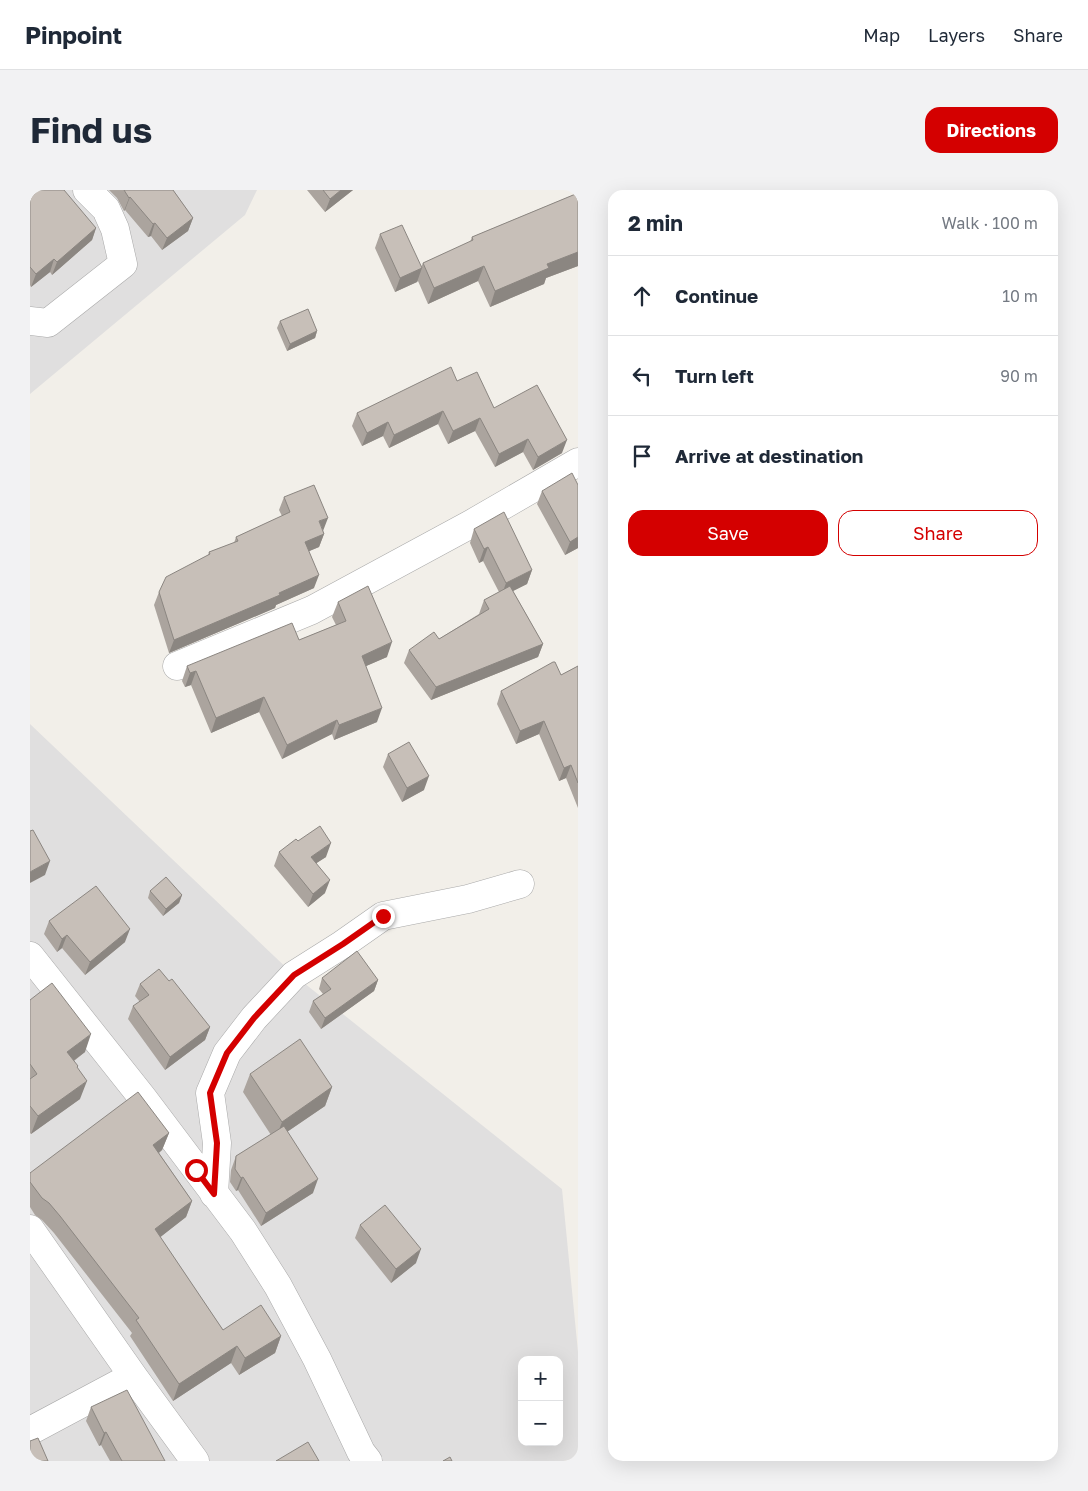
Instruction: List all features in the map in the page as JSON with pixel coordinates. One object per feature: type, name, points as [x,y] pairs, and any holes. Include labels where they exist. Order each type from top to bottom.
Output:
[{"type":"street","points":[[30,321],[48,323],[123,264],[114,229],[106,210],[87,190]]},
{"type":"street","points":[[177,666],[312,610],[471,524],[578,462]]},
{"type":"street","points":[[214,1194],[217,1143],[210,1093],[227,1053],[254,1018],[294,975],[383,916],[468,899],[520,884]]},
{"type":"street","points":[[30,956],[142,1097],[243,1231],[278,1286],[317,1359],[361,1452],[368,1461]]},
{"type":"street","points":[[30,1229],[195,1461]]},
{"type":"street","points":[[30,1431],[133,1376]]},
{"type":"shaded area","points":[[30,190],[257,190],[245,215],[30,394]]},
{"type":"shaded area","points":[[30,724],[294,975],[562,1189],[578,1352],[578,1461],[30,1461]]},
{"type":"building","points":[[30,190],[64,190],[96,228],[57,262],[54,259],[36,274],[30,267]]},
{"type":"building","points":[[124,190],[173,190],[193,218],[167,238],[155,223],[153,224],[129,198]]},
{"type":"building","points":[[323,190],[341,190],[330,199]]},
{"type":"building","points":[[578,193],[578,252],[547,264],[549,268],[495,291],[484,266],[434,288],[423,263],[473,240],[472,237]]},
{"type":"building","points":[[402,225],[422,268],[400,278],[380,234]]},
{"type":"building","points":[[308,309],[317,331],[290,344],[280,321]]},
{"type":"building","points":[[451,367],[457,381],[477,372],[494,408],[537,385],[567,440],[538,457],[528,439],[499,454],[480,418],[453,431],[443,411],[394,435],[388,422],[367,433],[357,413]]},
{"type":"building","points":[[572,473],[578,485],[578,537],[570,542],[542,491]]},
{"type":"building","points":[[314,485],[328,518],[319,521],[324,534],[305,542],[319,575],[279,593],[280,595],[174,640],[159,592],[166,577],[210,554],[209,552],[238,541],[236,537],[290,512],[284,497]]},
{"type":"building","points":[[504,512],[532,570],[506,583],[488,547],[484,549],[474,529]]},
{"type":"building","points":[[368,586],[392,642],[362,656],[382,708],[339,725],[337,720],[287,745],[264,697],[216,718],[196,671],[190,673],[187,666],[292,623],[299,640],[346,621],[338,602]]},
{"type":"building","points":[[510,586],[543,644],[436,687],[409,650],[434,632],[439,639],[489,609],[484,600]]},
{"type":"building","points":[[555,662],[561,675],[578,666],[578,783],[571,765],[564,768],[544,721],[520,731],[501,691]]},
{"type":"building","points":[[409,742],[429,776],[407,788],[388,754]]},
{"type":"building","points":[[320,826],[331,843],[311,857],[330,880],[313,894],[279,852],[296,839],[298,841]]},
{"type":"building","points":[[33,830],[50,861],[30,872],[30,831]]},
{"type":"building","points":[[166,877],[182,895],[166,909],[150,891]]},
{"type":"building","points":[[96,886],[130,929],[90,962],[67,935],[62,939],[49,921]]},
{"type":"building","points":[[357,951],[378,980],[325,1018],[313,1001],[331,989],[322,978]]},
{"type":"building","points":[[159,969],[169,981],[172,979],[210,1027],[170,1057],[133,1006],[149,995],[140,984]]},
{"type":"building","points":[[52,983],[91,1034],[67,1052],[87,1081],[38,1116],[30,1106],[30,1079],[37,1074],[30,1064],[30,1000]]},
{"type":"building","points":[[300,1039],[332,1087],[282,1122],[250,1074]]},
{"type":"building","points":[[138,1092],[169,1133],[153,1145],[192,1201],[155,1229],[223,1330],[261,1305],[281,1336],[245,1358],[237,1346],[179,1384],[136,1320],[139,1318],[60,1216],[42,1198],[30,1182],[30,1173]]},
{"type":"building","points":[[284,1126],[318,1179],[266,1213],[243,1177],[241,1178],[235,1169],[236,1156]]},
{"type":"building","points":[[385,1205],[421,1249],[396,1269],[360,1225]]},
{"type":"building","points":[[127,1390],[165,1461],[122,1461],[106,1432],[104,1433],[91,1407]]},
{"type":"building","points":[[38,1438],[48,1461],[30,1461],[30,1441]]},
{"type":"building","points":[[308,1442],[319,1461],[276,1461]]},
{"type":"building","points":[[450,1457],[452,1461],[443,1461]]},
{"type":"route","points":[[196,1170],[214,1194],[217,1143],[210,1093],[227,1053],[254,1018],[294,975],[383,916]]}]
